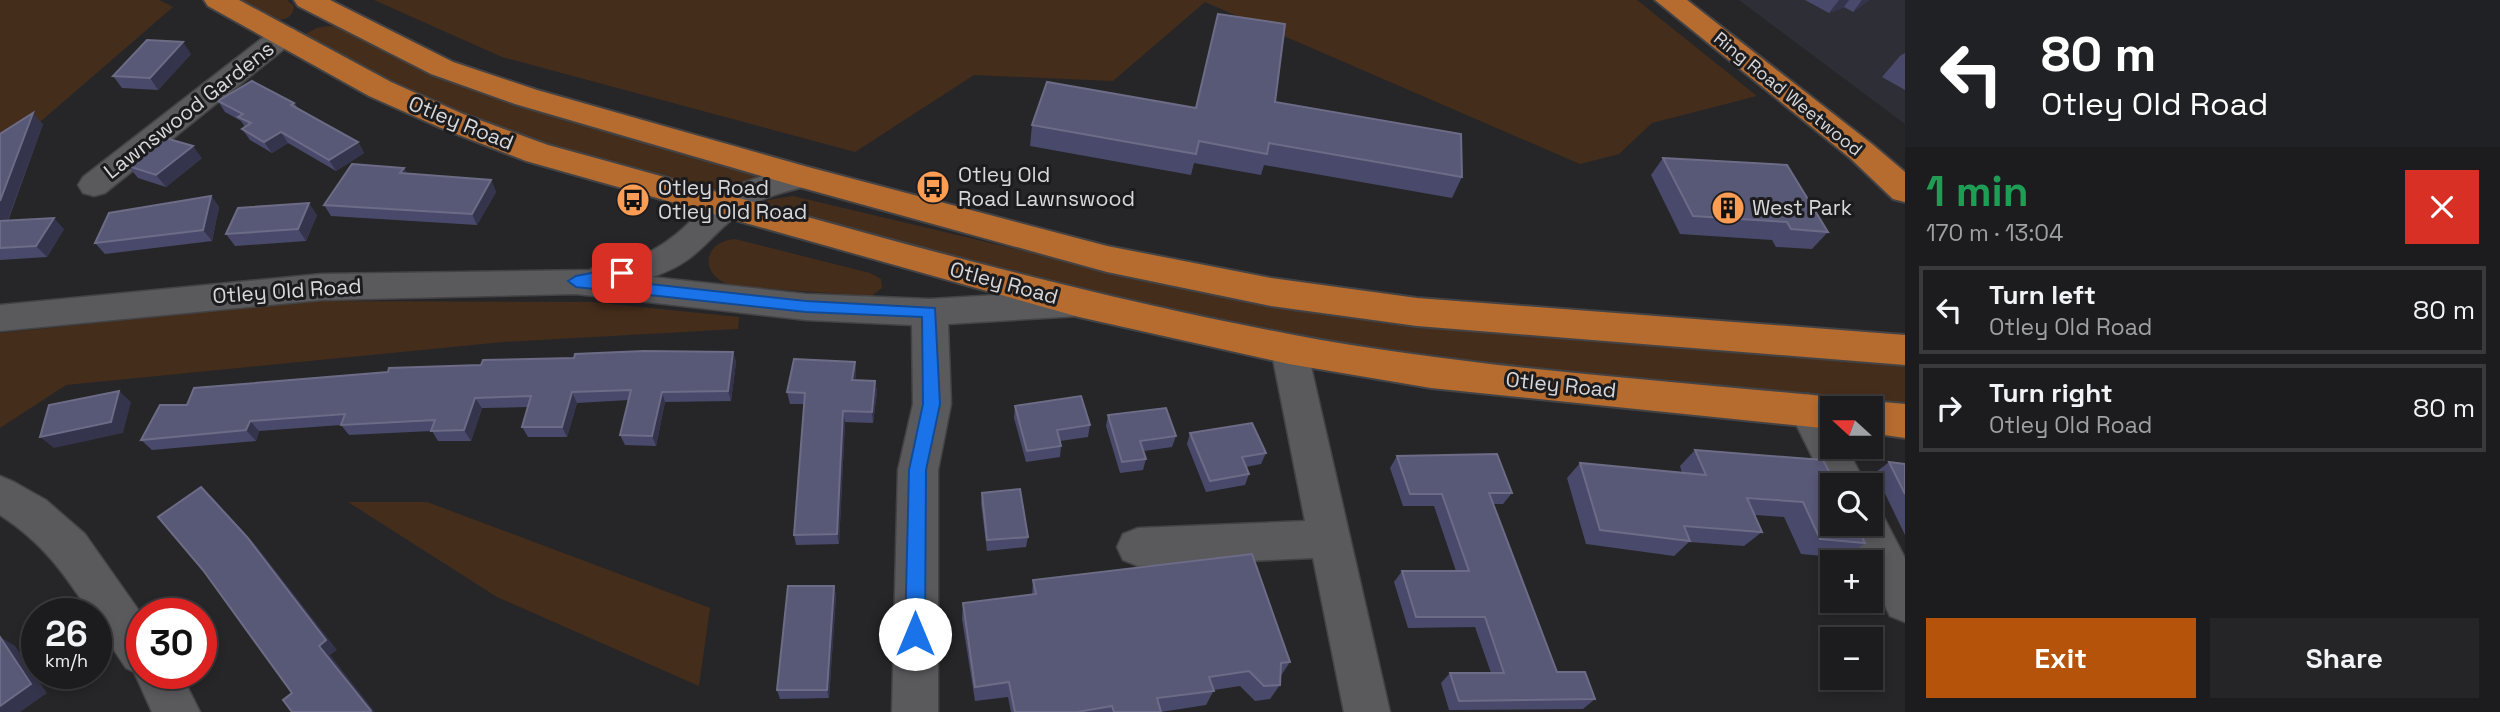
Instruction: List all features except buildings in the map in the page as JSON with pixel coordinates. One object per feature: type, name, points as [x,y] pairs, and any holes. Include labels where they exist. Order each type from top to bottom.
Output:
[{"type":"highway","name":"Otley Road","points":[[218,0],[380,89],[452,121],[537,153],[1079,303],[1289,349],[1431,373],[1820,412]]},
{"type":"highway","name":"Ring Road Weetwood","points":[[1669,0],[1861,151],[1905,191]]},
{"type":"highway","name":"Ring Road Weetwood","points":[[1704,0],[1905,156]]},
{"type":"highway","points":[[284,35],[318,5],[394,46],[454,72],[526,97],[804,177],[1107,259],[1271,292],[1417,312],[1905,350]]},
{"type":"highway","points":[[1883,418],[1905,421]]},
{"type":"street","name":"Lawnswood Gardens","points":[[94,185],[284,35]]},
{"type":"street","name":"Otley Old Road","points":[[576,281],[649,266],[672,255],[699,234],[726,207],[763,187],[804,177]]},
{"type":"street","points":[[699,234],[693,251],[692,272],[702,286],[720,297]]},
{"type":"street","name":"Otley Old Road","points":[[0,318],[321,287],[576,281],[806,307],[930,312],[1079,303]]},
{"type":"street","points":[[915,712],[917,495],[918,470],[932,404],[930,312]]},
{"type":"street","points":[[1289,349],[1367,712]]},
{"type":"street","points":[[0,494],[31,513],[70,547],[126,629]]},
{"type":"street","points":[[1872,536],[1905,602]]},
{"type":"street","points":[[1138,547],[1331,539]]},
{"type":"street","points":[[164,689],[177,712]]},
{"type":"shaded area","points":[[0,0],[159,0],[173,7],[33,128],[0,146]]},
{"type":"shaded area","points":[[239,0],[287,0],[294,6],[289,17],[277,20]]},
{"type":"shaded area","points":[[374,0],[1637,0],[1757,96],[1652,123],[1619,154],[1580,164],[1205,2],[1113,81],[974,75],[855,152],[502,57]]},
{"type":"shaded area","points":[[1739,0],[1905,0],[1905,124]]},
{"type":"shaded area","points":[[328,26],[338,27],[403,61],[468,89],[762,175],[727,196],[539,142],[448,109],[403,89],[324,48],[305,34]]},
{"type":"shaded area","points":[[793,196],[1138,278],[1335,315],[1417,327],[1905,360],[1905,405],[1883,403],[1883,396],[1820,398],[1752,392],[1364,351],[1057,286],[760,205],[768,200]]},
{"type":"shaded area","points":[[735,239],[870,273],[881,279],[882,288],[871,296],[731,285],[714,275],[709,260],[716,246]]},
{"type":"shaded area","points":[[311,301],[591,302],[739,317],[738,329],[503,342],[66,385],[0,428],[0,333]]},
{"type":"shaded area","points":[[348,502],[427,502],[710,608],[699,686],[497,597]]},
{"type":"place","name":"Otley Old Road Lawnswood","points":[[933,187]]},
{"type":"place","name":"Otley Road Otley Old Road","points":[[633,200]]},
{"type":"place","name":"West Park","points":[[1728,208]]},
{"type":"route","points":[[622,273],[576,281],[806,307],[930,312],[932,404],[918,470],[915,634]]}]
